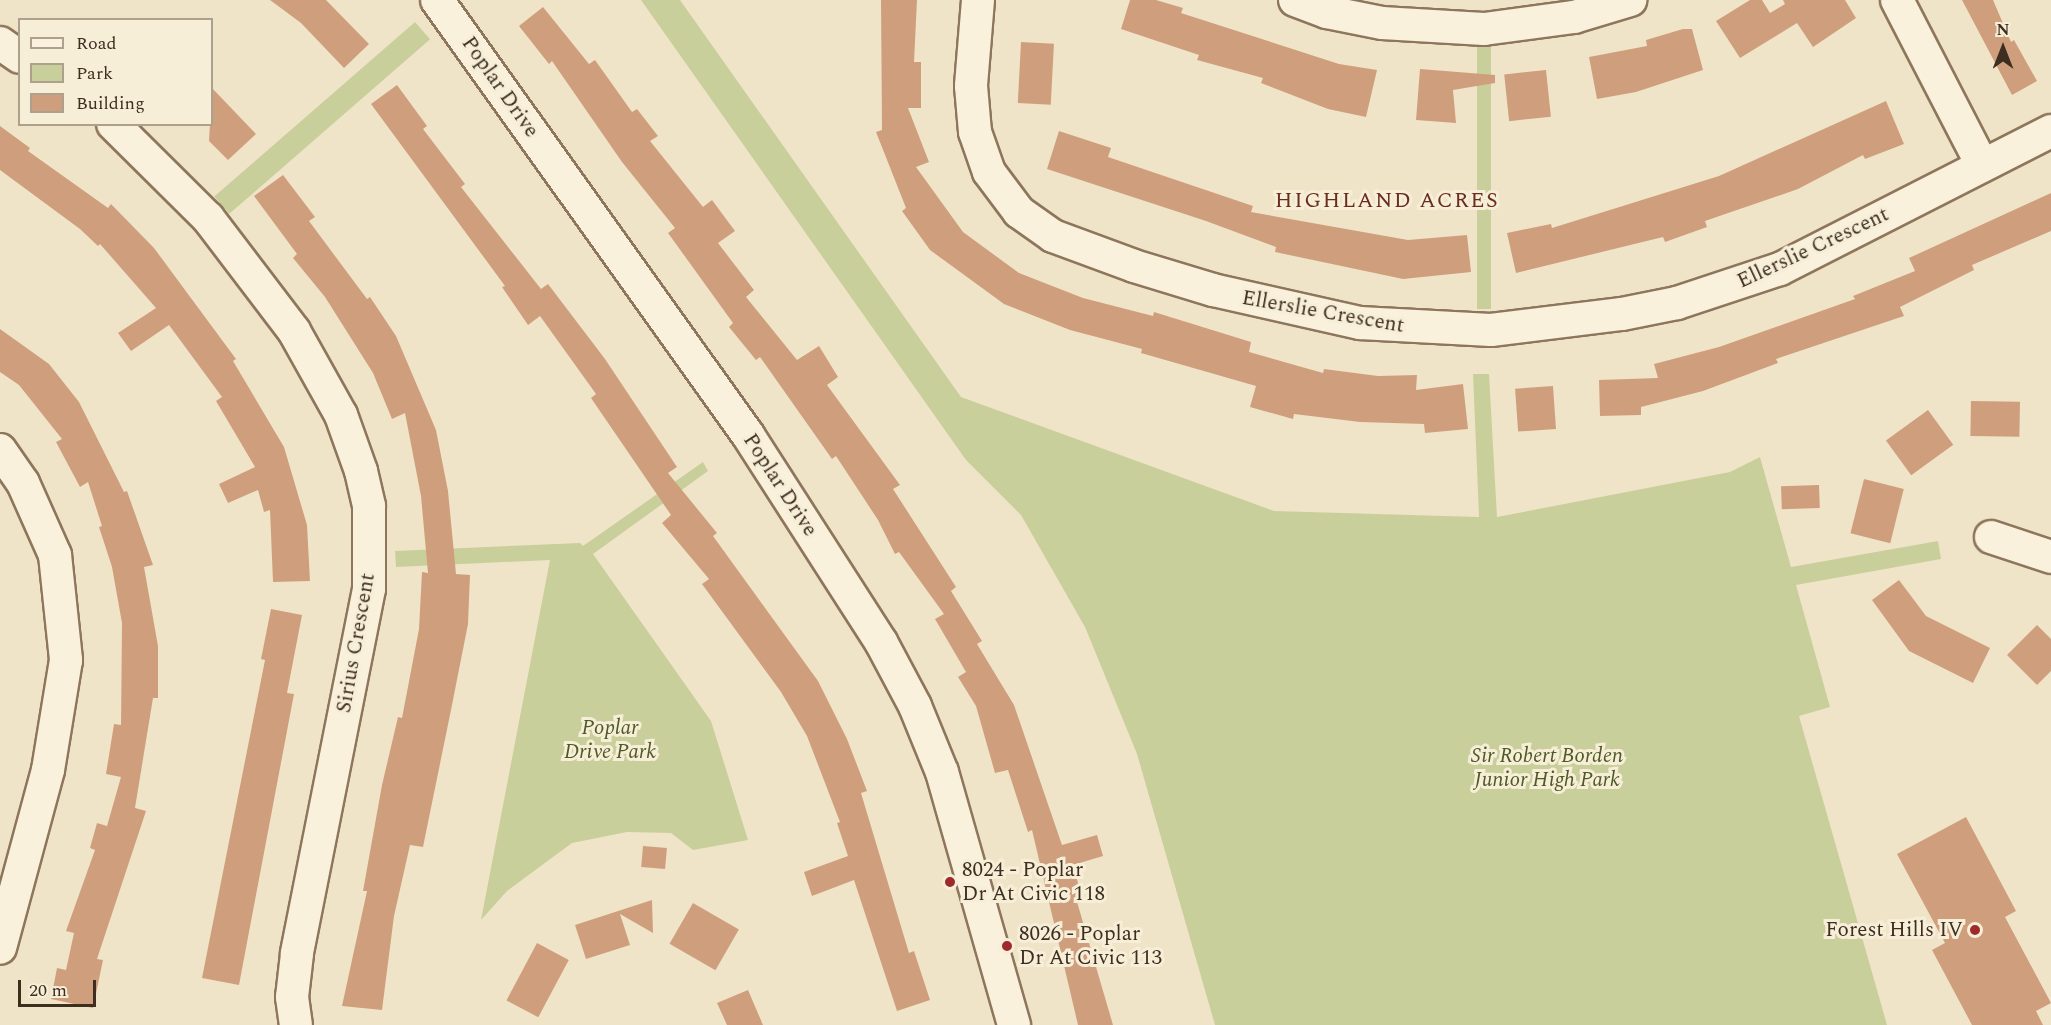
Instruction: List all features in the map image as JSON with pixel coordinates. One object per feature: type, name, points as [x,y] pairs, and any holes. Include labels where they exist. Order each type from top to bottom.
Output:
[{"type":"street","name":"Ellerslie Crescent","points":[[978,0],[971,86],[975,132],[989,172],[1025,217],[1053,236],[1145,270],[1213,291],[1360,323],[1491,330],[1622,314],[1677,303],[1780,269],[2051,131]]},
{"type":"street","points":[[1295,0],[1327,12],[1382,23],[1484,29],[1574,17],[1630,0]]},
{"type":"street","points":[[1897,0],[1982,165]]},
{"type":"street","name":"Poplar Drive","points":[[447,3],[748,435],[881,642],[915,706],[942,772],[1014,1025]]},
{"type":"street","points":[[0,43],[18,56]]},
{"type":"street","name":"Sirius Crescent","points":[[115,126],[208,218],[294,331],[341,415],[361,471],[369,506],[369,589],[297,954],[292,997],[296,1025]]},
{"type":"street","points":[[0,450],[23,483],[55,555],[66,660],[48,770],[0,948]]},
{"type":"street","points":[[1992,537],[2051,556]]},
{"type":"green space","name":"Sir Robert Borden Junior High Park","points":[[641,0],[680,0],[961,397],[1274,511],[1479,517],[1473,374],[1489,374],[1497,517],[1730,472],[1760,457],[1791,567],[1938,541],[1941,559],[1796,585],[1830,707],[1799,716],[1887,1025],[1215,1025],[1137,754],[1085,627],[1021,515],[966,460]]},
{"type":"green space","points":[[415,22],[430,39],[229,214],[214,197]]},
{"type":"green space","points":[[1477,47],[1491,47],[1491,309],[1477,309]]},
{"type":"green space","name":"Poplar Drive Park","points":[[703,462],[708,471],[593,554],[711,721],[748,840],[693,850],[671,833],[627,832],[572,843],[507,891],[481,920],[550,560],[396,567],[395,551],[580,543],[583,546]]},
{"type":"building","points":[[270,0],[326,0],[369,44],[344,68],[301,23]]},
{"type":"building","points":[[881,0],[917,0],[914,62],[921,62],[921,108],[908,108],[929,162],[916,167],[963,232],[1019,273],[1083,298],[1153,316],[1154,312],[1251,342],[1249,352],[1323,373],[1324,369],[1378,376],[1417,375],[1416,390],[1463,384],[1468,429],[1425,433],[1424,424],[1360,422],[1294,414],[1293,419],[1250,407],[1256,386],[1141,353],[1142,349],[1070,330],[1004,304],[930,250],[902,211],[906,208],[876,132],[882,130]]},
{"type":"building","points":[[1130,0],[1156,0],[1183,8],[1181,13],[1339,64],[1377,70],[1366,117],[1328,109],[1261,83],[1263,78],[1197,60],[1199,55],[1121,29]]},
{"type":"building","points":[[1750,0],[1762,0],[1770,13],[1785,4],[1783,0],[1845,0],[1856,18],[1813,47],[1797,23],[1740,58],[1716,21]]},
{"type":"building","points":[[1962,0],[1993,0],[2011,42],[2014,40],[2037,81],[2012,95]]},
{"type":"building","points":[[543,7],[589,64],[595,60],[632,112],[637,109],[658,136],[650,141],[703,207],[712,200],[735,231],[718,243],[754,290],[746,297],[797,360],[819,346],[838,377],[827,385],[900,485],[893,489],[956,587],[951,591],[982,641],[977,644],[1014,705],[1062,845],[1097,835],[1103,856],[1073,865],[1081,894],[1075,895],[1113,1025],[1078,1025],[1032,830],[1028,832],[1008,770],[995,773],[976,706],[958,677],[966,672],[935,619],[944,614],[899,552],[895,554],[878,520],[836,456],[832,459],[760,357],[756,360],[729,327],[733,323],[668,233],[675,228],[622,162],[552,61],[549,64],[519,26]]},
{"type":"building","points":[[1683,29],[1692,29],[1703,70],[1636,92],[1597,99],[1589,57],[1647,46],[1646,40]]},
{"type":"building","points":[[1021,42],[1054,44],[1051,105],[1018,103]]},
{"type":"building","points":[[1420,69],[1495,75],[1495,83],[1453,90],[1456,123],[1416,120]]},
{"type":"building","points":[[1546,70],[1551,117],[1509,121],[1504,74]]},
{"type":"building","points":[[397,85],[427,126],[423,129],[465,184],[461,187],[541,289],[548,284],[605,359],[677,467],[668,473],[717,533],[713,536],[818,681],[847,739],[867,791],[861,793],[909,953],[914,951],[930,1000],[897,1011],[854,880],[812,896],[804,872],[848,856],[837,823],[840,822],[807,736],[781,692],[702,584],[709,579],[662,523],[671,515],[591,398],[596,394],[540,316],[528,325],[502,287],[505,286],[371,104]]},
{"type":"building","points":[[213,89],[256,134],[228,160],[209,141],[210,126],[213,126]]},
{"type":"building","points":[[1886,101],[1904,144],[1865,159],[1863,155],[1798,189],[1705,221],[1707,227],[1665,242],[1663,237],[1516,273],[1507,233],[1551,224],[1552,228],[1719,176]]},
{"type":"building","points":[[0,126],[30,148],[28,151],[108,208],[111,204],[154,248],[236,359],[233,361],[284,447],[307,525],[310,581],[273,582],[270,510],[264,512],[258,490],[228,503],[219,484],[255,467],[216,401],[222,397],[169,325],[131,351],[118,333],[156,308],[100,244],[98,246],[80,229],[0,170]]},
{"type":"building","points":[[1059,131],[1111,148],[1108,157],[1253,206],[1251,212],[1408,240],[1467,235],[1471,272],[1403,279],[1275,252],[1276,247],[1206,221],[1047,169]]},
{"type":"building","points":[[283,175],[315,217],[309,221],[367,299],[370,297],[396,336],[436,430],[448,491],[456,574],[470,575],[468,624],[451,710],[423,847],[410,845],[394,916],[382,1010],[342,1006],[367,891],[363,891],[382,785],[398,717],[402,718],[419,629],[422,572],[428,573],[421,496],[405,413],[392,419],[373,373],[325,297],[293,258],[297,254],[254,196]]},
{"type":"building","points":[[2051,193],[2051,231],[1972,265],[1974,270],[1900,307],[1904,316],[1776,359],[1778,363],[1703,391],[1641,407],[1641,415],[1600,416],[1599,380],[1658,378],[1654,364],[1719,347],[1855,299],[1853,296],[1915,271],[1909,258]]},
{"type":"building","points":[[0,329],[49,364],[79,402],[124,492],[127,491],[153,565],[144,567],[158,646],[158,698],[153,698],[135,808],[146,811],[97,959],[103,960],[93,1008],[51,999],[57,968],[66,970],[74,933],[66,931],[95,850],[90,848],[97,823],[107,826],[121,777],[106,774],[114,724],[121,725],[122,623],[112,567],[88,482],[80,487],[56,442],[62,439],[19,385],[0,372]]},
{"type":"building","points":[[1553,386],[1556,429],[1518,432],[1515,389]]},
{"type":"building","points":[[1971,401],[2020,402],[2019,437],[1970,436]]},
{"type":"building","points":[[1928,410],[1953,445],[1911,475],[1886,441]]},
{"type":"building","points":[[1864,479],[1904,489],[1890,543],[1850,533]]},
{"type":"building","points":[[1819,485],[1820,508],[1782,509],[1781,486]]},
{"type":"building","points":[[1899,580],[1926,616],[1990,648],[1973,683],[1909,651],[1872,600]]},
{"type":"building","points":[[271,609],[302,615],[287,693],[294,694],[239,985],[202,978],[265,660],[261,659]]},
{"type":"building","points":[[2037,625],[2051,639],[2051,671],[2037,685],[2007,655]]},
{"type":"building","name":"Forest Hills IV","points":[[1966,817],[2016,911],[2005,917],[2051,1003],[2036,1011],[2043,1025],[1972,1025],[1932,950],[1945,943],[1897,854]]},
{"type":"building","points":[[643,846],[667,848],[665,869],[641,867]]},
{"type":"building","points":[[652,900],[653,933],[620,914],[630,945],[586,959],[575,925]]},
{"type":"building","points":[[693,903],[739,930],[715,970],[670,944]]},
{"type":"building","points":[[537,943],[569,960],[538,1017],[506,1000]]},
{"type":"building","points":[[748,990],[763,1025],[727,1025],[717,1003]]},
{"type":"place","name":"8024 - Poplar Dr At Civic 118","points":[[950,882]]},
{"type":"place","name":"Forest Hills IV","points":[[1975,930]]},
{"type":"place","name":"8026 - Poplar Dr At Civic 113","points":[[1007,946]]},
{"type":"district","name":"HIGHLAND ACRES","points":[[1387,201]]}]
